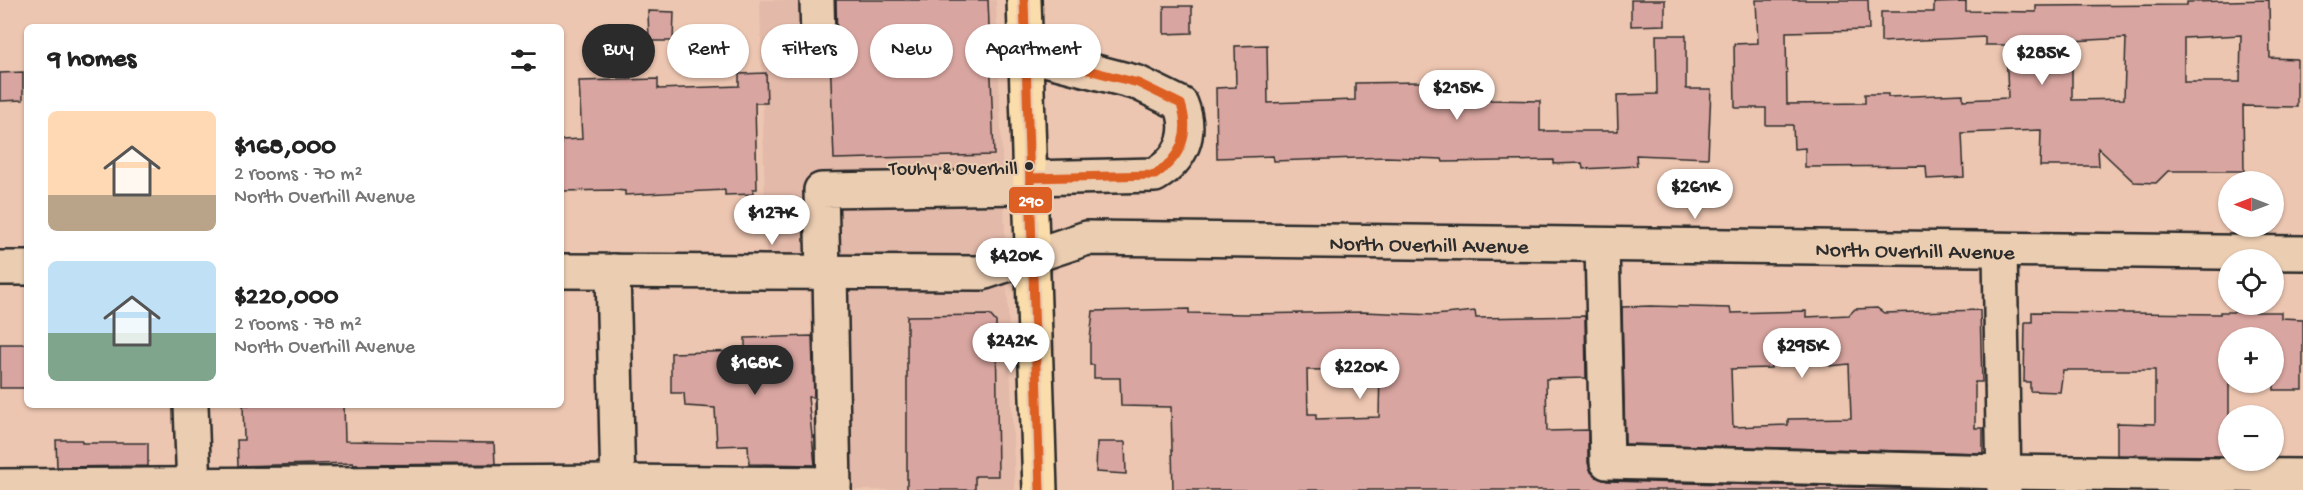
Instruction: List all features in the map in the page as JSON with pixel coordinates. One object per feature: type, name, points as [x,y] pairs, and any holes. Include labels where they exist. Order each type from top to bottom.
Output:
[{"type":"main road","points":[[1024,0],[1025,24]]},
{"type":"main road","points":[[1027,78],[1040,490]]},
{"type":"street","points":[[817,0],[818,24]]},
{"type":"street","points":[[0,486],[834,487],[827,272],[821,190],[1030,183],[1155,175],[1170,166],[1182,149],[1188,120],[1181,104],[1138,83],[1101,73]]},
{"type":"street","name":"North Overhill Avenue","points":[[564,271],[982,273],[1087,238],[2303,254]]},
{"type":"street","points":[[1602,245],[1607,462],[2004,481],[2303,476]]},
{"type":"street","points":[[2000,250],[2004,481]]},
{"type":"street","points":[[0,268],[24,268]]},
{"type":"street","points":[[613,271],[618,486]]},
{"type":"street","points":[[191,408],[194,488]]},
{"type":"shaded area","points":[[760,0],[996,0],[997,24],[965,24],[965,78],[999,78],[1015,490],[814,490],[810,286],[767,286],[762,78],[858,78],[858,24],[761,24],[761,41]]},
{"type":"building","points":[[836,0],[988,0],[989,24],[965,24],[965,78],[991,78],[994,155],[834,159],[831,78],[858,78],[858,24],[837,24]]},
{"type":"building","points":[[1631,0],[1665,0],[1665,25],[1631,26]]},
{"type":"building","points":[[1756,0],[1868,0],[1869,30],[1786,32],[1787,104],[1865,103],[1865,94],[1888,94],[1888,97],[1963,94],[1963,100],[2008,98],[2006,45],[1985,45],[1985,37],[1881,42],[1881,12],[1934,12],[1934,3],[1966,2],[1966,11],[2036,12],[2036,6],[2187,5],[2187,2],[2269,0],[2270,58],[2297,59],[2297,107],[2243,106],[2244,171],[2168,171],[2156,183],[2134,182],[2098,148],[2099,166],[2040,166],[2041,130],[1962,133],[1964,177],[1927,179],[1926,166],[1805,167],[1805,148],[1794,149],[1793,125],[1766,125],[1766,108],[1735,108],[1734,44],[1758,43]],"holes":[[[2241,35],[2240,82],[2184,82],[2184,38]],[[2126,38],[2124,99],[2072,100],[2072,41]]]},
{"type":"building","points":[[1164,6],[1192,6],[1192,33],[1164,34]]},
{"type":"building","points":[[648,11],[674,12],[674,24],[667,24],[667,41],[655,41],[655,24],[648,24]]},
{"type":"building","points":[[1656,35],[1686,35],[1686,89],[1711,89],[1708,158],[1636,155],[1637,166],[1583,169],[1582,163],[1554,164],[1554,160],[1443,162],[1442,159],[1386,157],[1274,161],[1273,156],[1217,158],[1216,88],[1236,87],[1235,46],[1267,45],[1268,103],[1355,100],[1355,83],[1488,81],[1490,100],[1540,101],[1540,131],[1618,131],[1617,95],[1657,94]]},
{"type":"building","points":[[23,72],[23,100],[0,101],[0,73]]},
{"type":"building","points":[[761,73],[761,78],[766,78],[767,103],[755,103],[757,189],[753,189],[753,194],[725,195],[725,190],[625,195],[625,191],[615,190],[564,191],[564,140],[582,139],[579,81],[658,79],[658,89],[739,86],[739,78],[749,78],[749,74]]},
{"type":"building","points":[[1622,307],[1730,308],[1731,313],[1806,311],[1806,317],[1849,315],[1855,309],[1877,308],[1884,313],[1980,310],[1982,382],[1975,382],[1975,428],[1983,428],[1983,453],[1625,444]],"holes":[[[1830,362],[1830,366],[1849,364],[1851,418],[1788,419],[1788,425],[1733,427],[1731,369],[1771,368],[1771,364]]]},
{"type":"building","points":[[1189,309],[1189,313],[1363,312],[1435,315],[1475,311],[1476,318],[1585,316],[1586,378],[1546,379],[1547,431],[1588,430],[1588,463],[1591,472],[1598,478],[1607,481],[1974,490],[1173,490],[1171,407],[1121,406],[1120,378],[1094,378],[1094,365],[1090,365],[1093,311]],"holes":[[[1380,369],[1379,417],[1316,419],[1316,414],[1308,414],[1307,370]]]},
{"type":"building","points":[[2032,312],[2281,315],[2281,318],[2303,319],[2303,390],[2284,390],[2284,327],[2218,327],[2218,393],[2229,393],[2229,405],[2218,405],[2218,456],[2117,455],[2117,423],[2155,424],[2155,370],[2063,370],[2060,392],[2030,391],[2030,382],[2024,382],[2025,322],[2032,322]]},
{"type":"building","points":[[990,315],[996,322],[998,476],[975,476],[975,490],[907,490],[907,316]]},
{"type":"building","points":[[812,336],[814,397],[808,397],[815,465],[749,464],[748,445],[717,446],[715,408],[685,406],[684,393],[671,393],[671,353],[745,351],[745,338]]},
{"type":"building","points":[[0,344],[24,344],[24,388],[0,388]]},
{"type":"building","points":[[243,408],[344,408],[345,441],[494,443],[495,464],[353,465],[353,463],[238,466],[237,440],[244,440]]},
{"type":"building","points":[[56,440],[82,440],[82,443],[148,443],[148,466],[57,467]]},
{"type":"building","points":[[1097,442],[1125,442],[1126,474],[1096,472]]},
{"type":"transit line","name":"290","points":[[1024,0],[1040,490]]},
{"type":"transit line","name":"290","points":[[1030,178],[1155,175],[1177,153],[1182,144],[1185,126],[1181,104],[1138,83],[1101,73]]},
{"type":"place","name":"Touhy & Overhill","points":[[1029,166]]}]
